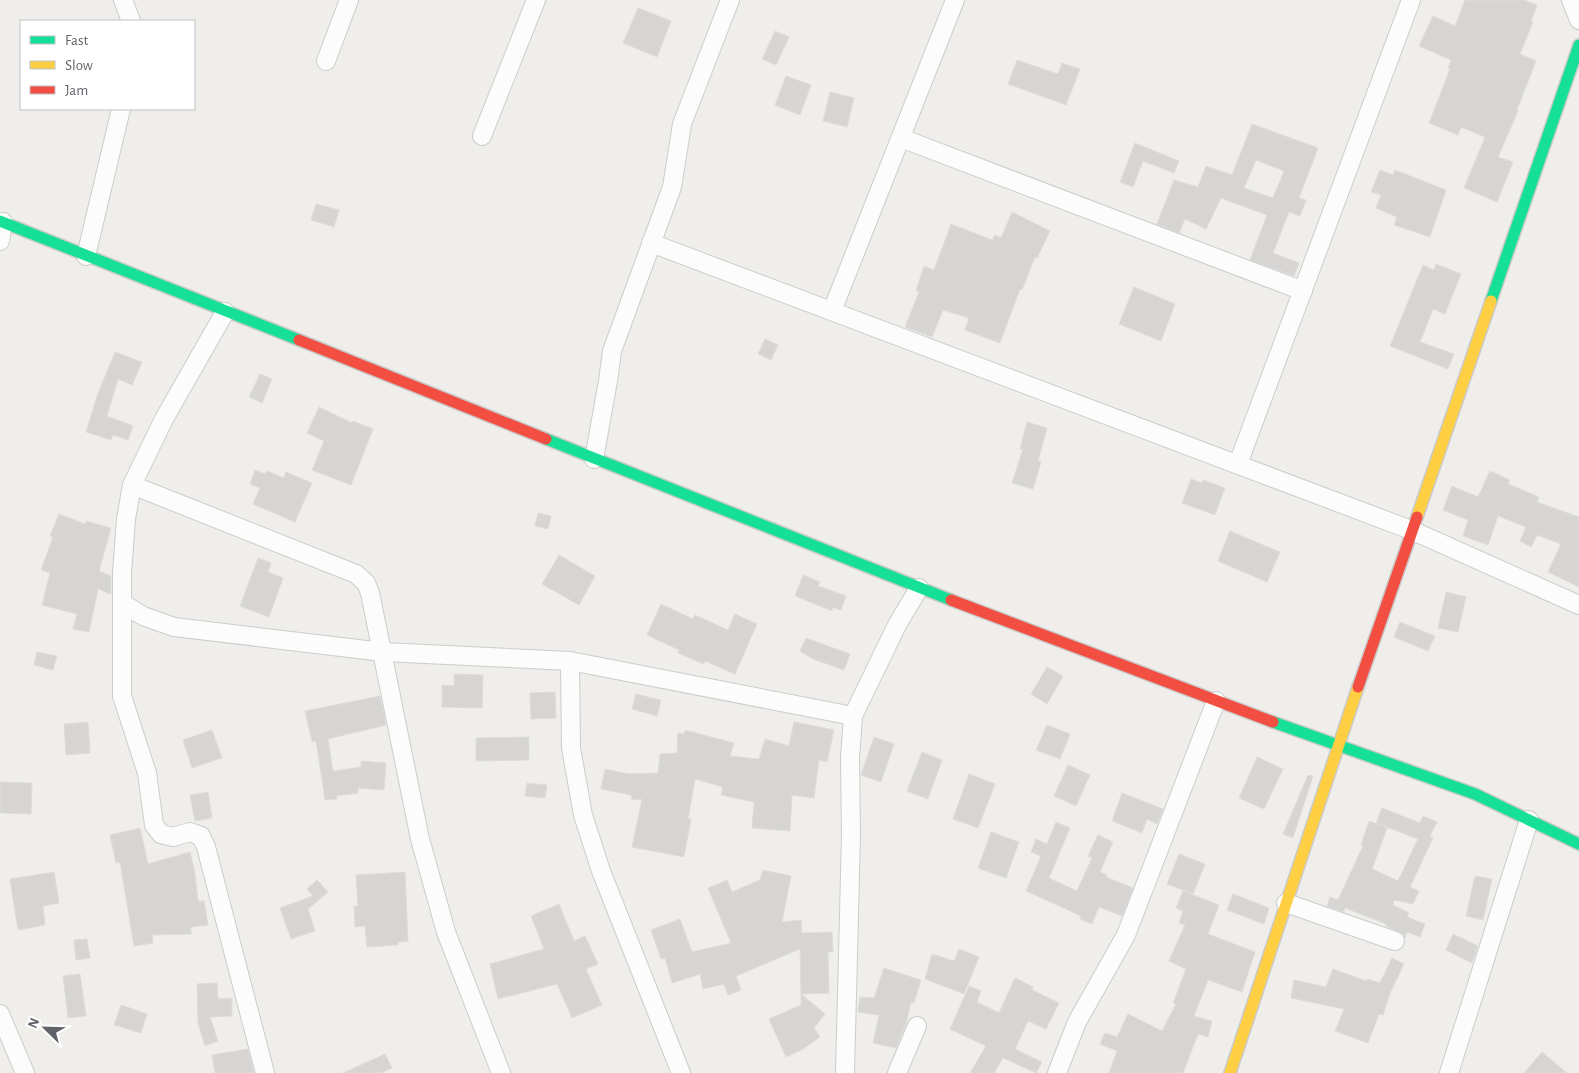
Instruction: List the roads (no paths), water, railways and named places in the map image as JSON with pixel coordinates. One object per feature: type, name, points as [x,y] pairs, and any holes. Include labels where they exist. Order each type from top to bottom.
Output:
[{"type":"street","points":[[123,0],[131,20]]},
{"type":"street","points":[[326,61],[349,0]]},
{"type":"street","points":[[482,136],[536,0]]},
{"type":"street","points":[[594,459],[612,351],[672,187],[682,124],[730,0]]},
{"type":"street","points":[[832,312],[955,0]]},
{"type":"street","points":[[1238,464],[1411,0]]},
{"type":"street","points":[[1571,0],[1579,20]]},
{"type":"street","points":[[1230,1073],[1338,746],[1579,45]]},
{"type":"street","points":[[86,256],[121,110]]},
{"type":"street","points":[[900,138],[1302,291]]},
{"type":"street","points":[[0,241],[2,222],[919,588],[1216,701],[1475,794],[1579,844]]},
{"type":"street","points":[[651,244],[1412,530],[1579,605]]},
{"type":"street","points":[[225,312],[164,418],[132,485],[126,519],[122,574],[122,696],[147,773],[154,825],[161,834],[173,837],[190,832],[201,836],[206,847],[265,1073]]},
{"type":"street","points":[[132,485],[356,574],[366,583],[370,592],[420,840],[446,932],[501,1073]]},
{"type":"street","points":[[845,1073],[851,835],[850,758],[853,716],[897,625],[919,588]]},
{"type":"street","points":[[122,603],[143,616],[174,627],[382,652],[570,661],[853,716]]},
{"type":"street","points":[[570,661],[571,748],[583,815],[602,871],[681,1073]]},
{"type":"street","points":[[1057,1073],[1077,1022],[1126,936],[1216,701]]},
{"type":"street","points":[[1449,1073],[1529,820]]},
{"type":"street","points":[[1286,902],[1395,941]]},
{"type":"street","points":[[0,1014],[25,1073]]},
{"type":"street","points":[[897,1073],[917,1026]]}]
